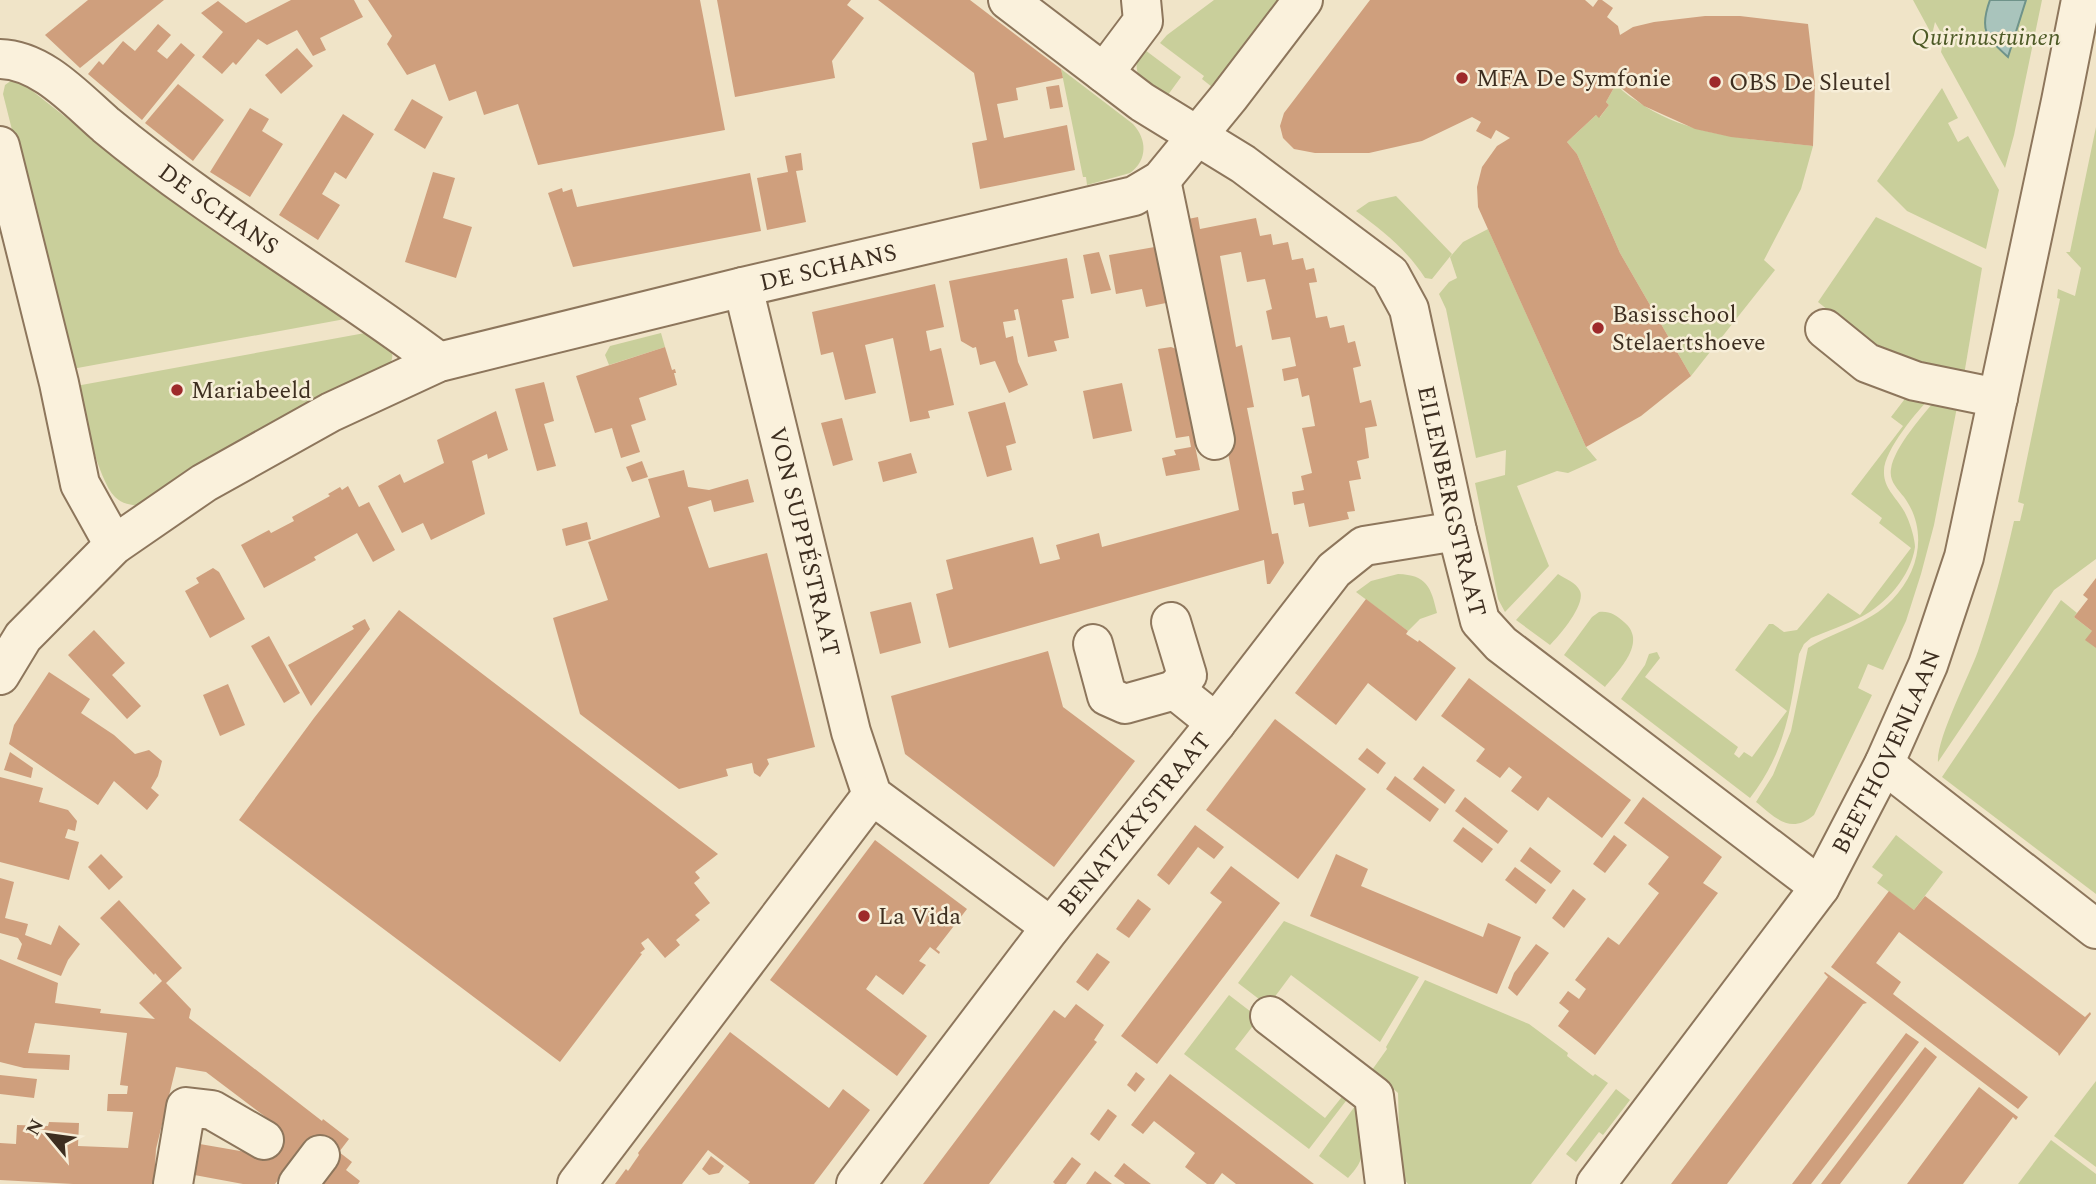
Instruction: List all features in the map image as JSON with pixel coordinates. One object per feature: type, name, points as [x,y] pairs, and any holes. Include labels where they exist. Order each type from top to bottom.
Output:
[{"type":"street","name":"EILENBERGSTRAAT","points":[[1009,0],[1142,102],[1243,164],[1390,274],[1409,309],[1457,531],[1480,621],[1501,644],[1820,887]]},
{"type":"street","points":[[1104,73],[1143,22],[1141,0]]},
{"type":"street","points":[[1198,136],[1303,0]]},
{"type":"street","name":"BEETHOVENLAAN","points":[[1596,1184],[1820,887],[1884,764],[1928,665],[1964,557],[2081,0]]},
{"type":"street","name":"DE SCHANS","points":[[0,59],[15,60],[47,75],[134,148],[247,230],[382,319],[439,362]]},
{"type":"street","name":"DE SCHANS","points":[[0,675],[11,630],[114,545],[204,483],[331,412],[439,362],[743,287],[1133,196],[1161,180],[1198,136]]},
{"type":"street","points":[[0,146],[59,383],[80,484],[114,545]]},
{"type":"street","points":[[1161,180],[1215,440]]},
{"type":"street","name":"VON SUPPÉSTRAAT","points":[[743,287],[851,732],[872,795]]},
{"type":"street","points":[[1825,329],[1867,363],[1914,381],[1998,398]]},
{"type":"street","name":"BENATZKYSTRAAT","points":[[856,1184],[1051,927],[1216,723],[1334,570],[1364,546],[1457,531]]},
{"type":"street","points":[[1093,644],[1107,696],[1125,704],[1175,690],[1187,674],[1171,622]]},
{"type":"street","points":[[1175,690],[1216,723]]},
{"type":"street","points":[[1884,764],[2096,929]]},
{"type":"street","points":[[577,1184],[872,795],[1051,927]]},
{"type":"street","points":[[1270,1016],[1374,1096],[1385,1184]]},
{"type":"street","points":[[173,1184],[186,1107],[212,1110],[264,1140]]},
{"type":"green space","points":[[1214,0],[1279,0],[1212,87],[1202,79],[1204,76],[1160,43]]},
{"type":"green space","name":"Quirinustuinen","points":[[1913,0],[2042,0],[2005,168],[1941,52],[1944,38],[1935,22],[1932,35]]},
{"type":"green space","points":[[1141,47],[1181,77],[1165,99],[1140,78],[1137,65]]},
{"type":"green space","points":[[1061,69],[1138,130],[1143,143],[1143,156],[1130,173],[1087,185],[1086,177],[1083,177]]},
{"type":"green space","points":[[12,80],[21,82],[134,171],[356,317],[72,369],[3,94],[5,85]]},
{"type":"green space","points":[[1616,84],[1646,107],[1686,125],[1727,136],[1813,146],[1801,189],[1764,260],[1775,270],[1691,376],[1620,253],[1577,154],[1567,142],[1596,115],[1600,117],[1609,105],[1606,102]]},
{"type":"green space","points":[[1942,88],[1958,118],[1948,123],[1958,142],[1968,136],[1999,190],[1986,249],[1907,211],[1877,181]]},
{"type":"green space","points":[[2096,127],[2096,559],[2054,590],[1938,762],[1947,724],[1989,619],[2014,521],[2020,521],[2024,504],[2018,502],[2060,299],[2057,298],[2058,289],[2075,296],[2081,268],[2066,252],[2070,252]]},
{"type":"green space","points":[[1396,196],[1452,254],[1432,279],[1425,278],[1394,242],[1356,211],[1369,202]]},
{"type":"green space","points":[[1876,217],[1982,268],[1963,381],[1892,361],[1818,302]]},
{"type":"green space","points":[[1488,229],[1586,447],[1597,460],[1568,473],[1557,471],[1517,486],[1549,566],[1505,612],[1498,599],[1475,483],[1505,475],[1506,450],[1476,458],[1446,309],[1439,294],[1449,282],[1457,278],[1450,257],[1463,242]]},
{"type":"green space","points":[[376,331],[388,343],[392,352],[388,368],[141,506],[121,501],[109,488],[92,445],[76,386]]},
{"type":"green space","points":[[661,333],[665,347],[609,365],[605,355],[610,346]]},
{"type":"green space","points":[[1906,391],[1932,396],[1895,442],[1885,462],[1886,484],[1904,511],[1911,529],[1915,547],[1913,558],[1896,588],[1879,605],[1861,617],[1811,638],[1804,644],[1799,654],[1785,730],[1771,764],[1750,798],[1621,699],[1645,665],[1649,654],[1657,652],[1660,658],[1645,677],[1738,747],[1734,754],[1739,758],[1744,752],[1752,757],[1787,711],[1735,670],[1769,624],[1784,632],[1797,630],[1828,593],[1860,615],[1911,548],[1879,523],[1882,518],[1851,494],[1903,426],[1891,417],[1904,400]]},
{"type":"green space","points":[[1938,397],[1958,402],[1934,525],[1906,621],[1883,670],[1868,664],[1858,688],[1872,695],[1814,815],[1798,824],[1784,822],[1756,802],[1773,775],[1791,731],[1808,648],[1883,608],[1902,589],[1909,576],[1918,550],[1916,523],[1912,510],[1892,481],[1891,469],[1903,441]]},
{"type":"green space","points":[[1398,574],[1415,577],[1426,584],[1437,613],[1420,619],[1408,631],[1356,592],[1371,581]]},
{"type":"green space","points":[[1558,574],[1576,585],[1581,597],[1571,620],[1550,645],[1516,620]]},
{"type":"green space","points":[[2061,600],[2077,613],[2074,617],[2092,631],[2096,648],[2096,894],[1942,777]]},
{"type":"green space","points":[[1599,612],[1618,617],[1631,630],[1633,638],[1629,656],[1605,687],[1564,655],[1592,617]]},
{"type":"green space","points":[[1896,835],[1943,872],[1914,910],[1877,883],[1883,875],[1872,867]]},
{"type":"green space","points":[[1284,921],[1419,977],[1380,1042],[1291,975],[1268,1006],[1238,983]]},
{"type":"green space","points":[[1425,980],[1529,1024],[1593,1076],[1595,1074],[1608,1083],[1531,1184],[1408,1184],[1404,1179],[1400,1168],[1398,1093],[1372,1070],[1387,1049]]},
{"type":"green space","points":[[1229,995],[1259,1018],[1235,1049],[1325,1118],[1345,1093],[1349,1097],[1309,1149],[1184,1054]]},
{"type":"green space","points":[[2096,1081],[2096,1167],[2054,1136]]},
{"type":"green space","points":[[1616,1089],[1630,1100],[1603,1135],[1599,1132],[1576,1162],[1566,1154]]},
{"type":"green space","points":[[1355,1106],[1362,1123],[1362,1152],[1359,1164],[1348,1178],[1319,1156]]},
{"type":"green space","points":[[2051,1140],[2096,1174],[2096,1184],[2018,1184]]},
{"type":"water","points":[[1990,0],[2026,0],[2008,57],[1994,44],[1985,26]]},
{"type":"building","points":[[88,0],[164,0],[80,68],[45,35]]},
{"type":"building","points":[[291,0],[354,0],[363,17],[320,38],[326,50],[313,56],[297,30],[267,45],[258,39],[236,65],[233,62],[222,74],[202,57],[223,32],[201,13],[218,1],[246,23]]},
{"type":"building","points":[[368,0],[700,0],[725,130],[538,165],[518,104],[484,115],[476,91],[449,101],[435,64],[407,75],[387,44],[392,36]]},
{"type":"building","points":[[717,0],[851,0],[847,5],[864,18],[832,61],[835,78],[735,97]]},
{"type":"building","points":[[878,0],[970,0],[1061,69],[1063,78],[1016,88],[1018,100],[997,104],[1004,138],[1067,125],[1075,170],[980,189],[972,143],[987,140],[974,73]]},
{"type":"building","points":[[1370,0],[1585,0],[1593,7],[1598,0],[1602,0],[1613,8],[1607,17],[1618,26],[1620,35],[1633,27],[1654,22],[1705,16],[1740,16],[1808,24],[1815,84],[1813,146],[1731,137],[1695,129],[1644,106],[1616,84],[1606,102],[1609,105],[1599,118],[1596,115],[1567,142],[1577,154],[1620,253],[1691,376],[1641,416],[1586,447],[1478,207],[1477,187],[1482,167],[1497,146],[1510,138],[1496,130],[1491,139],[1476,131],[1481,122],[1472,117],[1422,141],[1369,153],[1315,153],[1294,149],[1283,138],[1280,126],[1284,113]]},
{"type":"building","points":[[158,24],[171,35],[157,51],[167,59],[181,43],[195,55],[142,120],[88,74],[99,61],[103,65],[123,41],[135,51]]},
{"type":"building","points":[[297,48],[313,66],[281,94],[265,75]]},
{"type":"building","points":[[178,84],[224,120],[193,161],[145,123]]},
{"type":"building","points":[[1059,85],[1063,107],[1050,109],[1046,87]]},
{"type":"building","points":[[412,99],[443,117],[425,149],[394,130]]},
{"type":"building","points":[[250,108],[269,119],[262,131],[283,144],[250,197],[210,172]]},
{"type":"building","points":[[343,114],[374,134],[346,179],[335,172],[322,194],[340,205],[318,240],[279,215]]},
{"type":"building","points":[[801,153],[803,170],[796,171],[806,222],[767,230],[757,178],[788,172],[785,156]]},
{"type":"building","points":[[433,172],[455,178],[443,218],[472,227],[456,278],[405,262]]},
{"type":"building","points":[[750,173],[761,231],[573,267],[548,193],[562,188],[563,192],[572,189],[577,207]]},
{"type":"building","points":[[1198,217],[1200,229],[1256,218],[1260,236],[1271,234],[1273,245],[1288,242],[1292,260],[1303,258],[1306,270],[1314,268],[1317,282],[1309,283],[1316,318],[1327,316],[1330,328],[1344,325],[1348,343],[1355,341],[1361,366],[1353,368],[1360,403],[1371,400],[1377,426],[1365,428],[1369,458],[1357,461],[1361,479],[1349,481],[1355,511],[1347,512],[1349,519],[1309,527],[1304,503],[1294,505],[1292,492],[1304,490],[1301,476],[1312,473],[1302,428],[1315,426],[1309,395],[1302,397],[1298,378],[1284,381],[1282,369],[1296,366],[1290,337],[1272,340],[1266,311],[1272,309],[1265,279],[1247,282],[1241,252],[1220,256],[1236,347],[1242,345],[1254,407],[1247,408],[1272,534],[1278,533],[1284,563],[1270,584],[1267,584],[1264,560],[949,648],[936,594],[953,589],[946,560],[1033,537],[1040,564],[1060,559],[1056,545],[1099,533],[1102,547],[1239,510],[1183,220]]},
{"type":"building","points":[[1166,245],[1176,301],[1146,307],[1142,289],[1116,294],[1109,255]]},
{"type":"building","points":[[1099,252],[1111,290],[1091,294],[1083,255]]},
{"type":"building","points":[[1067,258],[1074,298],[1062,300],[1069,338],[1054,341],[1057,351],[1028,357],[1018,309],[1014,310],[1016,320],[1003,322],[1006,338],[1013,336],[1018,362],[1028,385],[1009,393],[995,361],[980,365],[976,347],[961,341],[949,281]]},
{"type":"building","points":[[935,284],[944,327],[926,331],[930,351],[941,348],[954,405],[928,411],[930,418],[910,422],[893,338],[865,345],[876,393],[845,400],[833,352],[821,355],[812,312]]},
{"type":"building","points":[[665,347],[672,370],[675,369],[677,385],[639,398],[646,420],[631,425],[640,452],[621,458],[612,428],[595,433],[576,376]]},
{"type":"building","points":[[1171,347],[1192,355],[1209,443],[1195,446],[1200,470],[1166,476],[1162,458],[1176,455],[1174,450],[1191,447],[1189,436],[1176,438],[1158,349]]},
{"type":"building","points":[[544,382],[554,421],[544,424],[556,466],[537,471],[515,389]]},
{"type":"building","points":[[1122,383],[1132,431],[1093,439],[1083,391]]},
{"type":"building","points":[[1005,402],[1016,443],[1006,446],[1012,470],[987,477],[968,412]]},
{"type":"building","points":[[496,411],[508,450],[488,459],[487,454],[472,461],[485,514],[431,540],[423,523],[402,533],[378,486],[400,474],[404,483],[444,463],[437,440]]},
{"type":"building","points":[[842,418],[853,460],[833,466],[821,423]]},
{"type":"building","points":[[911,453],[917,473],[883,482],[878,462]]},
{"type":"building","points":[[642,461],[648,477],[632,482],[626,467]]},
{"type":"building","points":[[684,470],[688,487],[709,490],[748,479],[754,502],[714,512],[711,500],[688,507],[709,568],[767,553],[815,747],[767,759],[769,764],[760,777],[754,773],[752,763],[726,769],[728,776],[679,789],[580,714],[553,618],[608,600],[588,542],[660,517],[648,479]]},
{"type":"building","points":[[348,486],[359,507],[369,502],[395,550],[373,562],[357,533],[314,557],[316,560],[264,588],[241,545],[269,530],[271,533],[294,521],[292,517],[330,496],[328,494],[340,487],[342,490]]},
{"type":"building","points":[[587,522],[591,539],[566,546],[562,529]]},
{"type":"building","points":[[213,568],[219,572],[245,619],[210,638],[185,591],[199,583],[196,578]]},
{"type":"building","points":[[2096,578],[2096,648],[2085,640],[2092,631],[2074,617],[2088,599],[2083,595]]},
{"type":"building","points":[[1366,599],[1408,631],[1406,634],[1418,642],[1419,640],[1456,668],[1416,721],[1368,683],[1336,725],[1295,693]]},
{"type":"building","points":[[911,602],[921,643],[880,654],[870,612]]},
{"type":"building","points":[[399,610],[718,854],[695,872],[700,878],[694,883],[710,903],[695,915],[700,920],[676,940],[680,945],[665,958],[648,938],[641,943],[645,949],[640,953],[642,954],[560,1062],[239,820],[314,718]]},
{"type":"building","points":[[365,619],[370,629],[311,706],[288,665],[354,629],[352,626]]},
{"type":"building","points":[[94,630],[125,663],[112,675],[141,706],[127,719],[68,655]]},
{"type":"building","points":[[269,636],[300,693],[284,703],[251,646]]},
{"type":"building","points":[[1048,651],[1063,707],[1135,761],[1054,867],[905,754],[891,696]]},
{"type":"building","points":[[49,672],[90,699],[81,713],[114,735],[135,754],[149,750],[162,761],[151,788],[159,795],[147,810],[114,781],[98,805],[9,744],[14,725]]},
{"type":"building","points":[[1469,678],[1631,800],[1602,838],[1548,797],[1538,811],[1511,791],[1522,777],[1509,767],[1500,778],[1476,761],[1485,749],[1441,716]]},
{"type":"building","points":[[228,684],[245,725],[220,736],[203,695]]},
{"type":"building","points":[[1275,719],[1366,789],[1298,879],[1206,810]]},
{"type":"building","points":[[1367,748],[1386,763],[1378,774],[1358,759]]},
{"type":"building","points":[[10,752],[33,768],[31,778],[4,770]]},
{"type":"building","points":[[1423,766],[1455,790],[1445,804],[1413,779]]},
{"type":"building","points":[[1395,776],[1439,809],[1430,822],[1386,789]]},
{"type":"building","points":[[0,777],[43,788],[39,802],[68,810],[77,821],[75,831],[68,829],[65,838],[79,842],[69,880],[0,862]]},
{"type":"building","points":[[1465,797],[1508,831],[1498,844],[1455,811]]},
{"type":"building","points":[[1643,797],[1722,857],[1703,883],[1718,893],[1595,1055],[1558,1026],[1569,1011],[1559,1003],[1568,991],[1579,999],[1586,989],[1575,980],[1608,937],[1619,945],[1659,893],[1648,884],[1669,857],[1624,823]]},
{"type":"building","points":[[1195,825],[1224,847],[1214,859],[1198,847],[1169,885],[1157,875]]},
{"type":"building","points":[[1463,827],[1493,849],[1482,863],[1453,841]]},
{"type":"building","points":[[1614,835],[1627,845],[1605,873],[1593,864]]},
{"type":"building","points":[[875,840],[967,909],[936,949],[939,954],[930,947],[919,961],[926,965],[903,995],[876,975],[866,989],[927,1036],[897,1076],[770,980]]},
{"type":"building","points":[[1530,847],[1561,871],[1551,884],[1520,861]]},
{"type":"building","points":[[101,854],[123,877],[109,890],[88,867]]},
{"type":"building","points":[[1336,854],[1368,869],[1361,886],[1483,937],[1488,923],[1521,937],[1497,994],[1310,916]]},
{"type":"building","points":[[1231,866],[1280,903],[1157,1064],[1121,1036],[1222,902],[1210,893]]},
{"type":"building","points":[[1515,867],[1546,890],[1536,904],[1505,880]]},
{"type":"building","points":[[0,878],[14,882],[5,918],[28,924],[25,935],[51,945],[59,925],[80,944],[68,960],[61,976],[17,959],[22,944],[18,938],[0,933]]},
{"type":"building","points":[[1573,889],[1586,899],[1564,928],[1552,918]]},
{"type":"building","points":[[1889,891],[1914,910],[1925,896],[2085,1017],[2090,1012],[2059,1056],[1899,932],[1876,963],[1901,982],[1893,994],[2028,1097],[2018,1109],[1831,967]]},
{"type":"building","points":[[1138,899],[1151,909],[1129,938],[1116,929]]},
{"type":"building","points":[[119,900],[182,968],[166,983],[191,1009],[189,1018],[349,1139],[339,1152],[352,1162],[346,1170],[360,1181],[358,1184],[317,1184],[308,1142],[275,1184],[243,1184],[189,1174],[194,1143],[258,1154],[279,1127],[206,1072],[176,1067],[156,1149],[154,1184],[73,1184],[0,1180],[0,1143],[16,1144],[17,1125],[79,1123],[78,1146],[128,1148],[133,1112],[107,1111],[108,1094],[127,1094],[128,1086],[120,1085],[127,1033],[35,1023],[28,1053],[70,1055],[69,1070],[24,1068],[0,1062],[0,959],[58,983],[55,1003],[101,1009],[100,1013],[155,1019],[139,1003],[162,981],[100,918]]},
{"type":"building","points":[[1536,944],[1549,953],[1517,996],[1508,988],[1514,973]]},
{"type":"building","points":[[1097,953],[1110,962],[1088,991],[1076,982]]},
{"type":"building","points":[[1825,972],[1867,1003],[1863,1004],[1727,1184],[1671,1184],[1828,977]]},
{"type":"building","points":[[1076,1004],[1104,1025],[1094,1040],[1097,1042],[989,1184],[923,1184],[1054,1010],[1065,1018]]},
{"type":"building","points":[[730,1032],[829,1108],[843,1089],[870,1110],[814,1184],[748,1184],[750,1182],[708,1150],[682,1184],[615,1184],[626,1169],[628,1171],[638,1153]]},
{"type":"building","points":[[1906,1033],[1919,1042],[1858,1123],[1811,1184],[1792,1184]]},
{"type":"building","points":[[1925,1047],[1937,1057],[1897,1110],[1840,1184],[1821,1184]]},
{"type":"building","points":[[1136,1072],[1145,1079],[1135,1092],[1127,1085]]},
{"type":"building","points":[[1170,1074],[1314,1184],[1236,1184],[1222,1173],[1214,1184],[1207,1184],[1185,1167],[1195,1153],[1154,1121],[1143,1134],[1131,1125]]},
{"type":"building","points":[[0,1075],[37,1079],[34,1098],[0,1094]]},
{"type":"building","points":[[1979,1087],[2018,1117],[2016,1120],[2013,1117],[1963,1184],[1907,1184]]},
{"type":"building","points":[[1108,1109],[1117,1116],[1099,1141],[1090,1134]]},
{"type":"building","points":[[711,1156],[724,1166],[719,1173],[709,1175],[702,1169]]},
{"type":"building","points":[[1072,1157],[1081,1164],[1066,1184],[1055,1184],[1053,1182]]},
{"type":"building","points":[[1124,1163],[1151,1184],[1125,1184],[1114,1176]]},
{"type":"building","points":[[1095,1171],[1112,1184],[1086,1184]]},
{"type":"place","name":"MFA De Symfonie","points":[[1462,78]]},
{"type":"place","name":"OBS De Sleutel","points":[[1715,82]]},
{"type":"place","name":"Basisschool Stelaertshoeve","points":[[1598,328]]},
{"type":"place","name":"Mariabeeld","points":[[177,390]]},
{"type":"place","name":"La Vida","points":[[864,916]]}]
